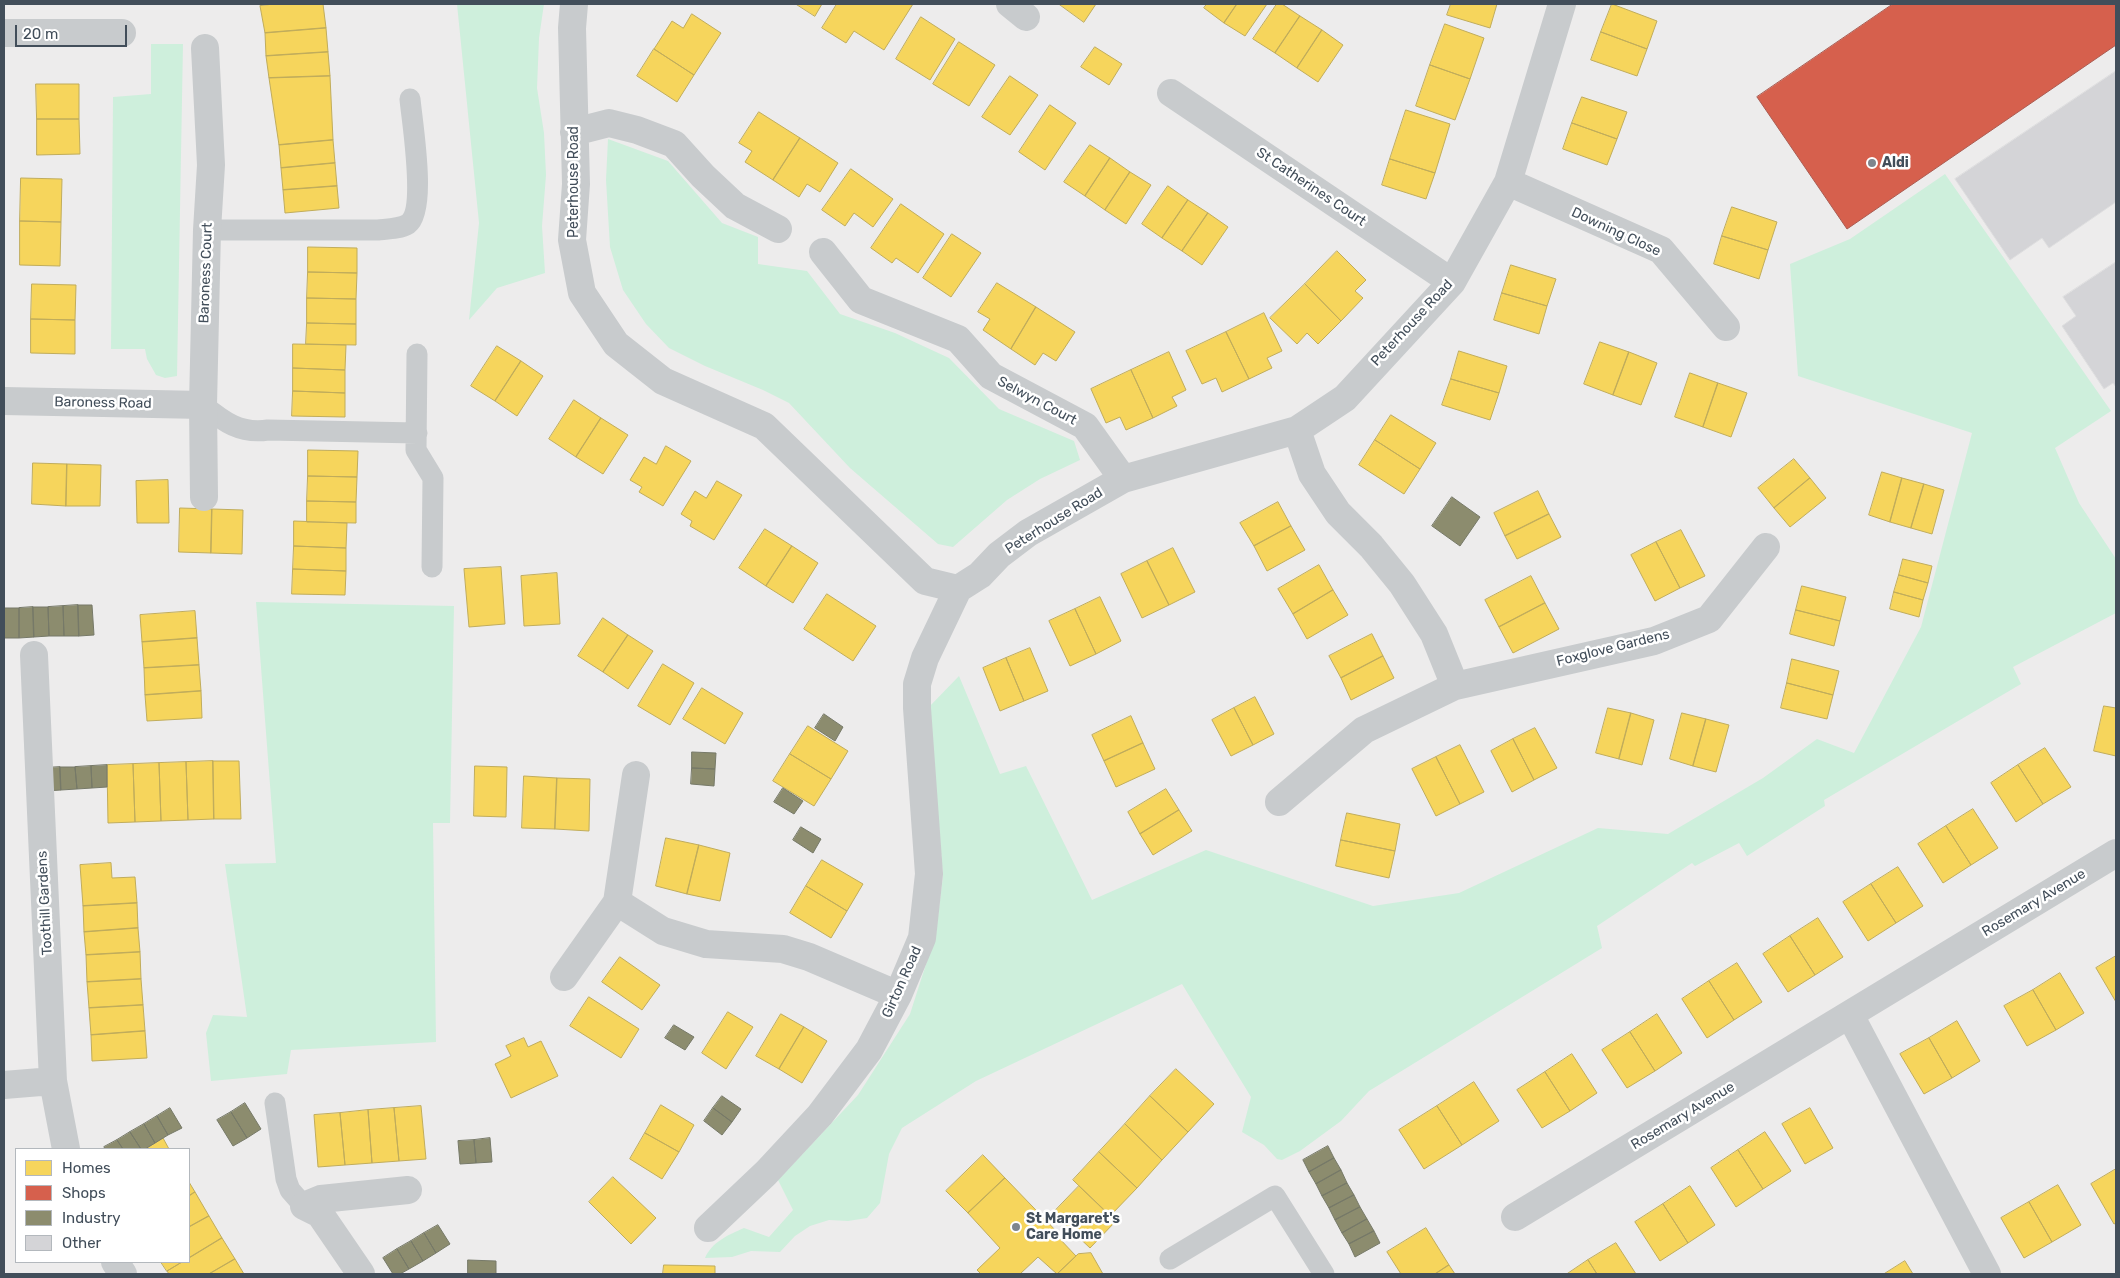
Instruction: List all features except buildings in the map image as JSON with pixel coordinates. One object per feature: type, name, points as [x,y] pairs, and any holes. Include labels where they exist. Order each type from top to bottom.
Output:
[{"type":"street","name":"Peterhouse Road","points":[[574,4],[572,28],[576,184],[572,240],[582,293],[616,344],[663,381],[764,426],[925,581],[958,589],[980,575],[999,555],[1028,533],[1123,479],[1297,430],[1345,398],[1452,282],[1508,182],[1562,4]]},
{"type":"street","points":[[4,33],[122,33]]},
{"type":"street","name":"Baroness Court","points":[[204,498],[203,405],[207,230],[211,165],[205,48]]},
{"type":"street","name":"St Catherines Court","points":[[1171,93],[1452,282]]},
{"type":"street","points":[[574,132],[609,123],[637,130],[674,144],[703,176],[735,206],[778,229]]},
{"type":"street","name":"Downing Close","points":[[1508,182],[1661,250],[1726,326]]},
{"type":"street","name":"Selwyn Court","points":[[823,252],[861,300],[958,339],[991,376],[1085,426],[1123,479]]},
{"type":"street","name":"Baroness Road","points":[[4,401],[203,405]]},
{"type":"street","points":[[1297,430],[1312,474],[1338,513],[1371,546],[1402,584],[1434,634],[1455,686]]},
{"type":"street","name":"Foxglove Gardens","points":[[1279,802],[1364,730],[1455,686],[1654,641],[1709,619],[1766,547]]},
{"type":"street","name":"Girton Road","points":[[708,1228],[766,1173],[820,1115],[869,1050],[898,995],[922,938],[929,874],[917,708],[917,684],[925,658],[958,589]]},
{"type":"street","name":"Toothill Gardens","points":[[34,655],[53,1081],[66,1148]]},
{"type":"street","points":[[564,977],[617,902],[636,775]]},
{"type":"street","name":"Rosemary Avenue","points":[[1515,1217],[2116,853]]},
{"type":"street","points":[[617,902],[663,931],[706,944],[783,948],[809,957],[898,995]]},
{"type":"street","points":[[1850,1015],[1987,1274]]},
{"type":"street","points":[[4,1085],[53,1081]]},
{"type":"street","points":[[304,1206],[321,1199],[408,1190]]},
{"type":"street","points":[[304,1206],[320,1214],[361,1274]]},
{"type":"street","points":[[116,1263],[123,1274]]},
{"type":"lane","points":[[207,230],[378,230],[396,228],[409,223],[417,210],[418,187],[410,99]]},
{"type":"lane","points":[[417,354],[416,450],[432,478],[432,567]]},
{"type":"lane","points":[[203,405],[228,425],[254,432],[268,430],[417,433]]},
{"type":"lane","points":[[275,1103],[286,1179],[290,1190],[304,1206]]},
{"type":"lane","points":[[1170,1259],[1275,1196],[1324,1274]]},
{"type":"green space","points":[[457,4],[544,4],[539,38],[537,88],[544,133],[546,175],[542,226],[545,273],[497,288],[469,320],[479,223]]},
{"type":"green space","points":[[151,44],[183,44],[177,376],[165,378],[156,375],[147,359],[145,349],[111,349],[113,97],[151,94]]},
{"type":"green space","points":[[608,139],[668,161],[722,223],[758,237],[758,264],[807,271],[840,314],[895,333],[949,358],[999,409],[1074,441],[1080,460],[1040,479],[1007,500],[953,547],[938,544],[850,468],[789,403],[669,348],[646,324],[623,290],[610,247],[606,180]]},
{"type":"green space","points":[[1945,174],[2111,411],[2055,448],[2079,503],[2116,559],[2116,613],[2013,667],[2021,684],[1824,800],[1825,806],[1747,856],[1739,843],[1695,866],[1692,863],[1597,926],[1602,948],[1369,1091],[1341,1121],[1300,1151],[1282,1160],[1277,1159],[1264,1145],[1242,1132],[1251,1097],[1182,984],[976,1081],[902,1128],[889,1154],[880,1203],[867,1218],[848,1221],[829,1220],[810,1226],[795,1236],[780,1252],[751,1251],[732,1257],[705,1258],[716,1243],[744,1228],[769,1237],[793,1210],[778,1180],[858,1095],[910,1014],[936,933],[943,876],[929,707],[959,676],[1000,774],[1026,766],[1092,900],[1206,850],[1373,906],[1459,893],[1598,828],[1668,834],[1763,778],[1817,739],[1854,753],[1921,627],[1972,433],[1798,376],[1790,264],[1850,239]]},
{"type":"green space","points":[[256,602],[454,606],[450,823],[433,823],[436,1042],[291,1050],[287,1074],[211,1081],[206,1033],[213,1015],[247,1017],[225,864],[276,863]]},
{"type":"place","name":"Aldi","points":[[1872,163]]},
{"type":"place","name":"St Margaret's Care Home","points":[[1016,1227]]}]
